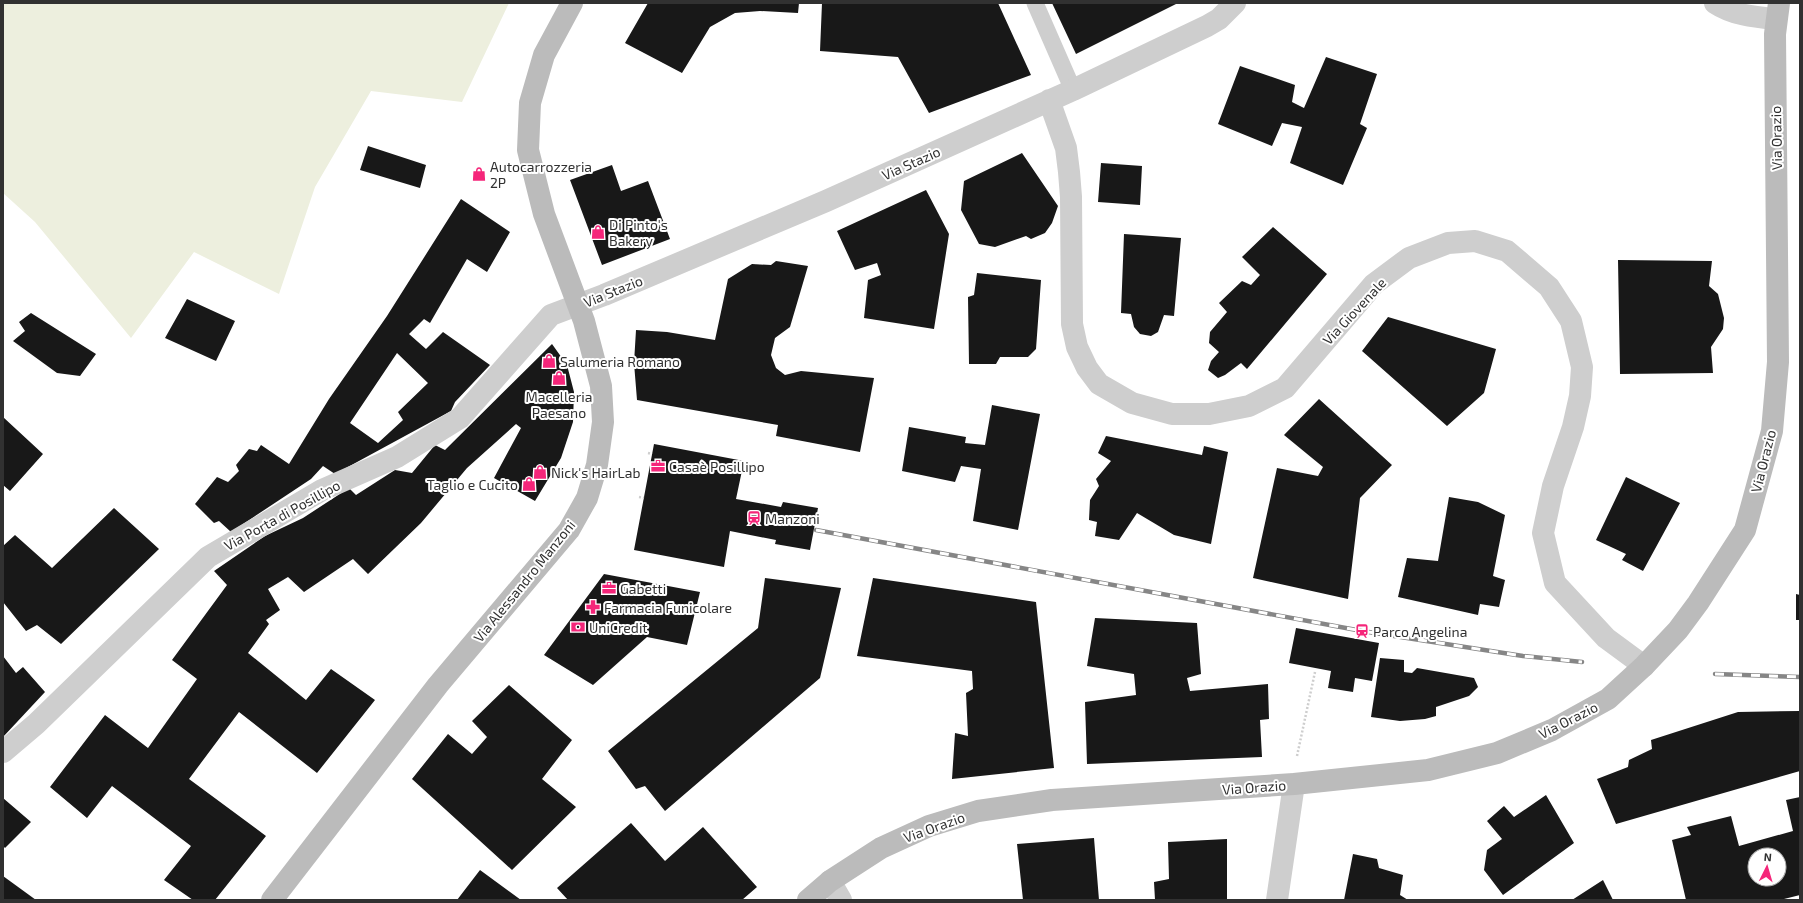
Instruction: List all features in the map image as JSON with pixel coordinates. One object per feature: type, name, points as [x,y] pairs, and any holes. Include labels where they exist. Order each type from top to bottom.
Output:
[{"type":"street","name":"Via Alessandro Manzoni","points":[[272,900],[438,685],[569,530],[588,498],[597,465],[603,422],[601,386],[584,321],[544,214],[528,150],[530,103],[544,55],[572,3]]},
{"type":"street","name":"Via Stazio","points":[[578,306],[826,201],[1073,90],[1207,26],[1219,19],[1235,3]]},
{"type":"street","points":[[1715,3],[1733,12],[1754,17],[1777,11]]},
{"type":"street","name":"Via Orazio","points":[[808,900],[830,881],[880,848],[928,826],[978,810],[1052,800],[1294,784],[1428,770],[1497,753],[1552,730],[1608,699],[1644,666],[1678,630],[1698,603],[1745,530],[1772,431],[1778,362],[1777,11]]},
{"type":"street","name":"Via Giovenale","points":[[1050,100],[1066,148],[1069,172],[1071,197],[1072,324],[1077,347],[1087,368],[1099,384],[1132,403],[1172,414],[1209,414],[1249,406],[1285,388],[1374,284],[1409,258],[1448,243],[1475,241],[1507,251],[1549,287],[1570,321],[1582,367],[1580,396],[1572,427],[1553,486],[1543,533],[1555,582],[1606,638],[1644,666]]},
{"type":"street","name":"Via Porta di Posillipo","points":[[3,752],[36,724],[208,557],[322,490],[397,456],[460,418],[551,315],[578,306]]},
{"type":"street","points":[[1277,900],[1294,784]]},
{"type":"street","points":[[830,881],[841,900]]},
{"type":"lane","points":[[1035,3],[1073,90]]},
{"type":"path","points":[[648,453],[652,454]]},
{"type":"path","points":[[639,498],[644,498]]},
{"type":"path","points":[[1296,759],[1315,672]]},
{"type":"green space","points":[[3,3],[509,3],[462,102],[371,91],[315,187],[279,294],[194,252],[131,338],[35,222],[3,193]]},
{"type":"building","points":[[648,3],[799,3],[798,13],[760,11],[735,13],[710,27],[682,73],[625,43]]},
{"type":"building","points":[[822,3],[998,3],[1031,75],[929,113],[898,57],[820,51]]},
{"type":"building","points":[[1052,3],[1178,3],[1076,54]]},
{"type":"building","points":[[1326,57],[1377,74],[1360,124],[1367,128],[1343,185],[1290,163],[1302,127],[1282,123],[1272,146],[1218,124],[1240,66],[1295,85],[1292,102],[1304,108]]},
{"type":"building","points":[[368,146],[426,165],[420,188],[360,170]]},
{"type":"building","points":[[1022,153],[1058,206],[1052,223],[1045,233],[1031,239],[1026,236],[995,247],[979,244],[961,210],[964,181]]},
{"type":"building","points":[[1101,163],[1142,166],[1140,205],[1098,202]]},
{"type":"building","points":[[612,165],[621,191],[648,181],[670,239],[602,265],[570,180]]},
{"type":"building","points":[[926,190],[949,234],[934,329],[864,318],[868,280],[881,275],[877,263],[855,270],[837,231]]},
{"type":"building","points":[[461,199],[510,232],[487,272],[467,259],[430,323],[424,319],[409,334],[426,349],[443,332],[490,365],[455,402],[451,411],[335,474],[323,466],[311,479],[231,532],[219,521],[214,523],[195,504],[217,477],[228,482],[239,471],[236,465],[249,449],[257,451],[261,445],[289,464],[329,399],[387,316]],"holes":[[[397,353],[428,383],[398,412],[403,420],[378,443],[350,423]]]},
{"type":"building","points":[[1273,227],[1327,274],[1247,369],[1241,363],[1225,375],[1218,378],[1208,370],[1211,361],[1219,352],[1209,343],[1210,332],[1227,312],[1219,303],[1242,281],[1251,285],[1260,275],[1242,257]]},
{"type":"building","points":[[1124,234],[1181,238],[1174,316],[1164,315],[1158,332],[1151,336],[1140,334],[1134,327],[1131,314],[1121,313]]},
{"type":"building","points":[[1618,260],[1712,261],[1709,286],[1718,294],[1724,318],[1723,329],[1711,347],[1713,373],[1620,374]]},
{"type":"building","points":[[776,261],[808,266],[790,327],[775,338],[771,355],[776,368],[785,375],[801,371],[874,378],[860,452],[776,436],[778,425],[637,400],[634,363],[636,330],[667,332],[715,340],[728,279],[752,264],[771,265]]},
{"type":"building","points":[[977,273],[1041,280],[1036,349],[1028,357],[1000,357],[996,364],[969,364],[968,297],[974,295]]},
{"type":"building","points":[[187,299],[235,321],[216,361],[165,338]]},
{"type":"building","points":[[31,313],[96,354],[80,376],[57,373],[13,341],[25,331],[19,322]]},
{"type":"building","points":[[1388,317],[1496,349],[1484,393],[1447,426],[1362,351]]},
{"type":"building","points":[[552,344],[567,365],[574,392],[573,422],[561,458],[535,501],[494,478],[521,428],[516,424],[467,468],[421,523],[368,574],[353,559],[304,592],[288,577],[268,589],[280,610],[266,620],[269,624],[248,653],[306,700],[331,669],[375,700],[317,773],[239,712],[189,779],[266,836],[215,900],[193,900],[164,880],[191,846],[112,786],[87,818],[50,787],[105,715],[148,748],[197,679],[172,660],[227,585],[214,571],[265,536],[303,518],[349,488],[356,495],[395,470],[412,473],[435,445],[445,450]]},
{"type":"building","points":[[1319,399],[1392,465],[1360,498],[1348,599],[1253,578],[1277,468],[1318,476],[1323,467],[1284,435]]},
{"type":"building","points":[[992,405],[1040,414],[1018,530],[973,521],[981,469],[961,466],[955,482],[902,471],[909,427],[966,437],[965,443],[985,445]]},
{"type":"building","points":[[3,417],[43,454],[10,491],[3,485]]},
{"type":"building","points":[[1106,436],[1202,455],[1204,446],[1228,452],[1211,544],[1174,535],[1137,513],[1119,540],[1095,536],[1097,522],[1089,520],[1090,500],[1099,486],[1096,479],[1111,461],[1098,453]]},
{"type":"building","points":[[654,444],[744,461],[736,499],[781,507],[783,502],[818,508],[810,550],[775,544],[776,540],[730,531],[724,567],[634,550]]},
{"type":"building","points":[[1626,477],[1680,503],[1643,571],[1622,560],[1626,554],[1596,540]]},
{"type":"building","points":[[1449,497],[1478,502],[1505,515],[1493,576],[1505,580],[1499,607],[1480,604],[1478,615],[1398,597],[1407,558],[1438,561]]},
{"type":"building","points":[[114,508],[159,549],[61,644],[37,625],[26,631],[3,602],[3,546],[15,535],[52,568]]},
{"type":"building","points":[[604,574],[700,592],[687,645],[647,637],[593,685],[544,655]]},
{"type":"building","points":[[765,578],[841,588],[820,678],[665,811],[645,786],[636,789],[608,751],[758,628]]},
{"type":"building","points":[[873,578],[1036,602],[1054,768],[952,779],[955,733],[968,736],[966,693],[973,689],[972,671],[857,656]]},
{"type":"building","points":[[1796,594],[1800,595],[1800,620],[1796,620]]},
{"type":"building","points":[[1095,618],[1197,623],[1201,674],[1187,678],[1190,691],[1268,684],[1269,719],[1260,720],[1262,757],[1087,764],[1085,702],[1136,695],[1134,674],[1087,666]]},
{"type":"building","points":[[1296,628],[1379,643],[1372,681],[1355,678],[1353,692],[1328,688],[1331,671],[1289,663]]},
{"type":"building","points":[[3,656],[16,673],[23,667],[45,692],[3,737]]},
{"type":"building","points":[[1380,658],[1404,660],[1404,672],[1412,673],[1417,668],[1474,678],[1478,687],[1469,696],[1436,707],[1436,716],[1425,719],[1400,721],[1371,717]]},
{"type":"building","points":[[509,685],[572,740],[542,779],[576,807],[512,870],[412,779],[448,734],[472,754],[487,737],[472,721]]},
{"type":"building","points":[[1800,711],[1800,771],[1616,824],[1597,779],[1628,767],[1629,760],[1652,749],[1651,740],[1738,712]]},
{"type":"building","points":[[1546,795],[1574,843],[1503,895],[1484,870],[1487,850],[1502,839],[1487,821],[1504,806],[1514,817]]},
{"type":"building","points":[[1800,797],[1800,895],[1780,900],[1686,900],[1672,840],[1691,835],[1687,827],[1731,816],[1739,846],[1793,831],[1786,800]]},
{"type":"building","points":[[3,798],[31,822],[5,848],[3,846]]},
{"type":"building","points":[[631,823],[665,861],[703,827],[757,887],[742,900],[568,900],[557,888]]},
{"type":"building","points":[[1094,838],[1099,900],[1023,900],[1017,844]]},
{"type":"building","points":[[1227,839],[1227,900],[1155,900],[1154,882],[1169,879],[1168,842]]},
{"type":"building","points":[[1353,854],[1377,859],[1379,868],[1403,875],[1400,895],[1408,900],[1344,900]]},
{"type":"building","points":[[480,870],[521,900],[457,900]]},
{"type":"building","points":[[3,876],[36,900],[3,900]]},
{"type":"building","points":[[1603,880],[1613,900],[1572,900]]},
{"type":"railway","points":[[816,530],[1362,631],[1523,656],[1582,662]]},
{"type":"railway","points":[[1715,674],[1800,677]]},
{"type":"place","name":"Autocarrozzeria 2P","points":[[479,174]]},
{"type":"place","name":"Di Pinto's Bakery","points":[[598,232]]},
{"type":"place","name":"Salumeria Romano","points":[[549,361]]},
{"type":"place","name":"Macelleria Paesano","points":[[559,378]]},
{"type":"place","name":"Casaè Posillipo","points":[[658,466]]},
{"type":"place","name":"Nick's HairLab","points":[[540,472]]},
{"type":"place","name":"Taglio e Cucito","points":[[529,484]]},
{"type":"place","name":"Manzoni","points":[[754,518]]},
{"type":"place","name":"Gabetti","points":[[609,588]]},
{"type":"place","name":"Farmacia Funicolare","points":[[593,607]]},
{"type":"place","name":"UniCredit","points":[[578,627]]},
{"type":"place","name":"Parco Angelina","points":[[1362,631]]}]
